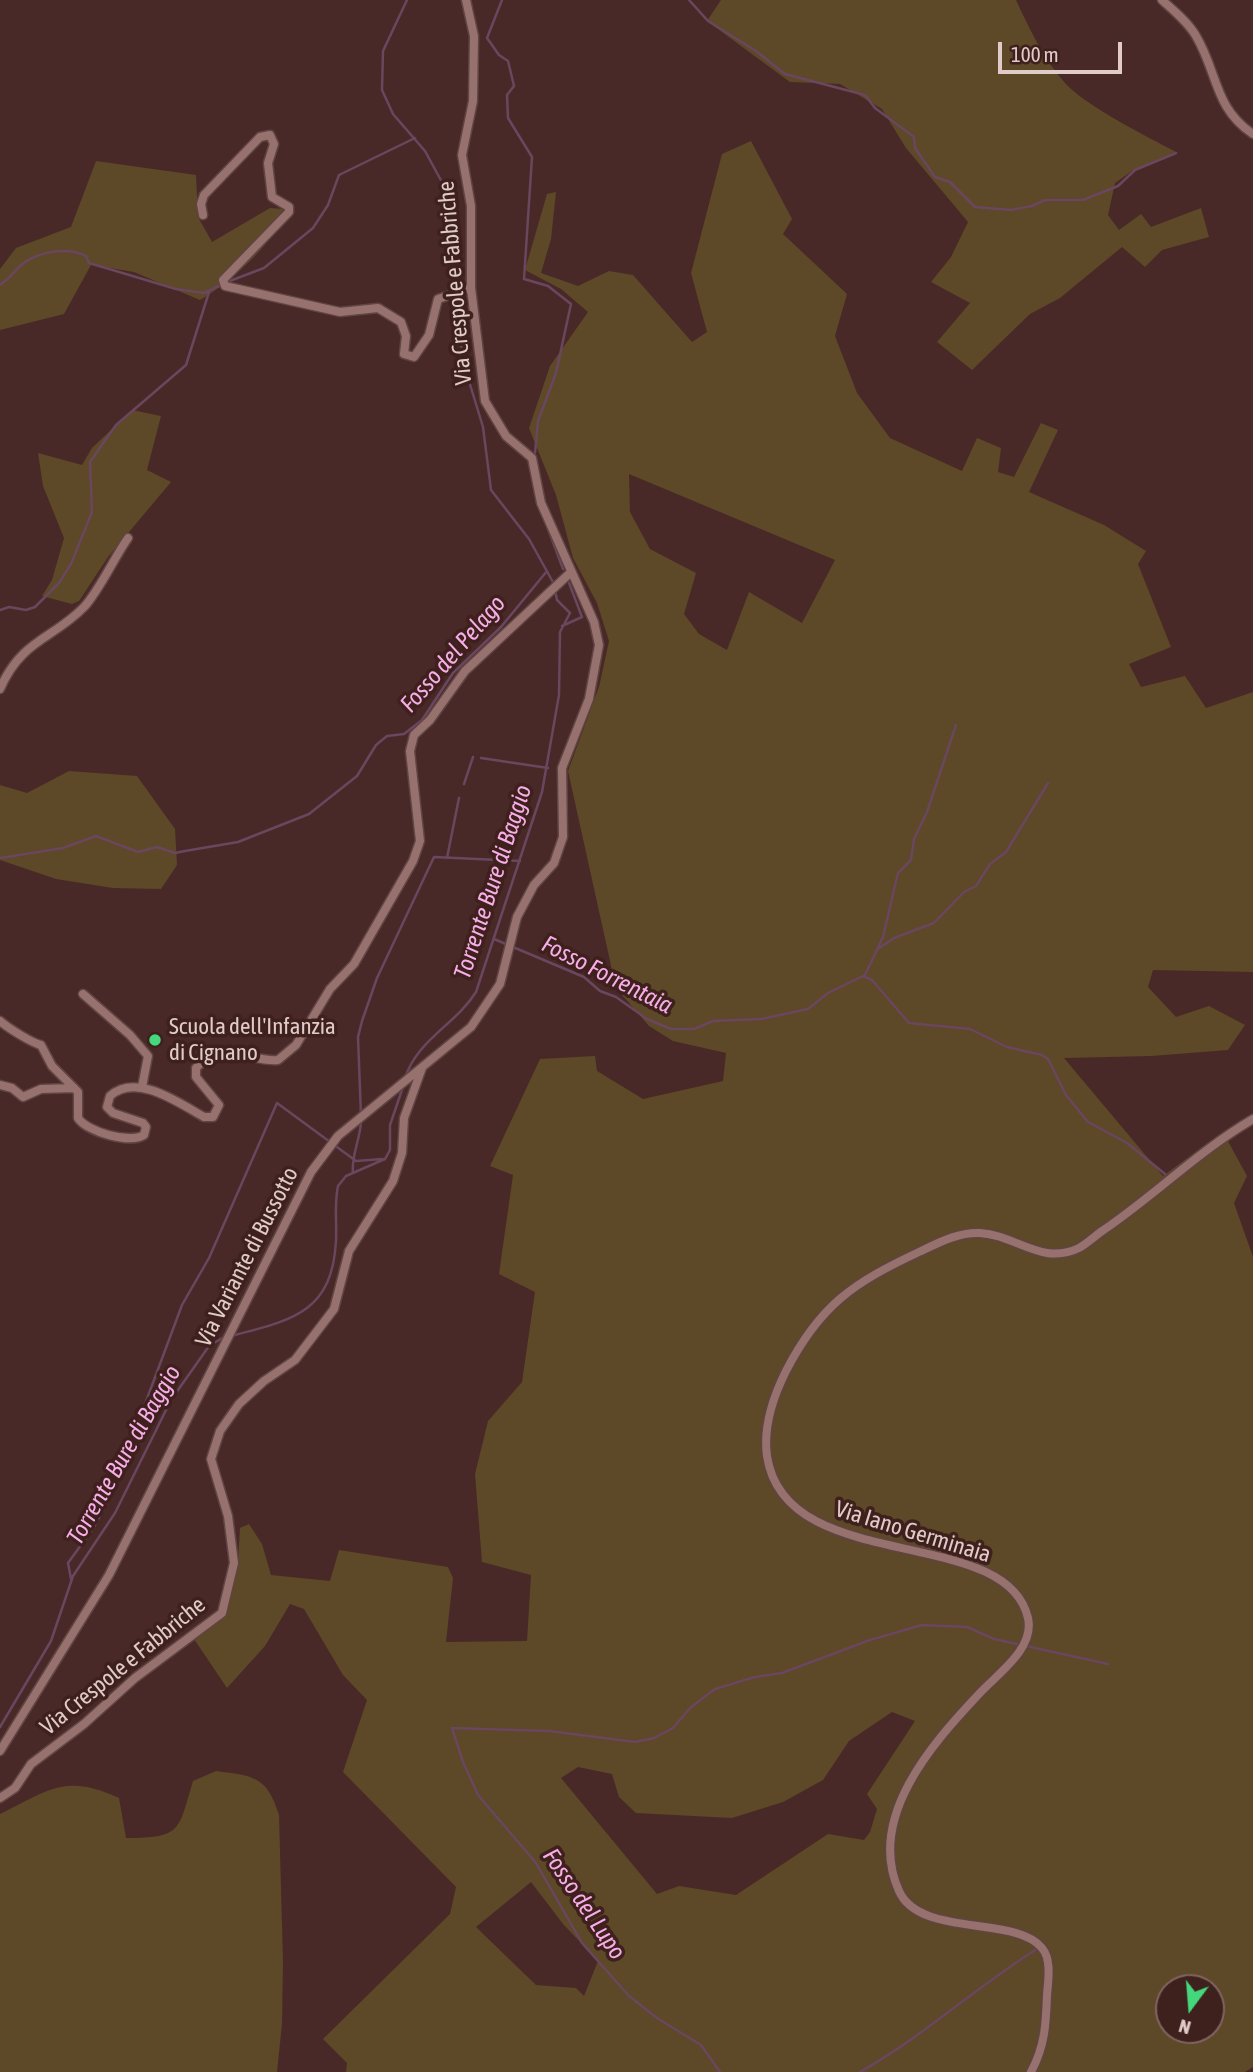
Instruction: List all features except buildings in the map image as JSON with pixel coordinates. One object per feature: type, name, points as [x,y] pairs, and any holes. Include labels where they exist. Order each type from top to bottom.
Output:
[{"type":"street","name":"Via Crespole e Fabbriche","points":[[389,1094],[471,1027],[487,1007],[504,972],[517,917],[534,885],[554,863],[563,836],[562,768],[589,699],[599,645],[594,622],[541,503],[532,458],[506,436],[485,401],[468,289],[471,215],[462,155],[473,101],[474,36],[466,0]]},
{"type":"street","points":[[1162,0],[1196,36],[1225,106],[1234,119],[1253,134]]},
{"type":"street","points":[[203,215],[201,204],[204,195],[260,137],[270,135],[274,144],[268,163],[270,190],[272,197],[289,207],[289,212],[223,279],[225,286],[340,312],[377,308],[405,327],[404,354],[407,357],[414,357],[425,343],[436,303],[444,295],[468,289]]},
{"type":"street","points":[[0,689],[11,666],[27,649],[81,609],[90,599],[128,538]]},
{"type":"street","points":[[0,1021],[10,1031],[25,1034],[33,1043],[41,1045],[52,1066],[79,1096],[78,1118],[83,1125],[137,1138],[144,1135],[146,1127],[143,1123],[108,1111],[107,1102],[114,1092],[125,1087],[142,1087],[204,1117],[213,1117],[219,1105],[195,1077],[199,1064],[234,1052],[278,1060],[296,1045],[330,989],[354,964],[368,942],[418,849],[410,751],[414,735],[430,720],[465,671],[570,573]]},
{"type":"street","points":[[83,993],[130,1035],[148,1056],[142,1087]]},
{"type":"street","name":"Via Crespole e Fabbriche","points":[[0,1798],[15,1788],[32,1764],[77,1730],[135,1678],[222,1613],[234,1563],[228,1517],[211,1459],[220,1431],[239,1404],[264,1381],[295,1360],[334,1309],[349,1251],[393,1181],[402,1153],[404,1118],[422,1067]]},
{"type":"street","points":[[0,1085],[8,1086],[23,1097],[41,1088],[74,1088]]},
{"type":"street","name":"Via Variante di Bussotto","points":[[0,1751],[109,1575],[311,1172],[338,1136],[389,1094]]},
{"type":"street","name":"Via Iano Germinaia","points":[[1031,2072],[1044,2042],[1046,2029],[1048,1965],[1043,1949],[1027,1937],[929,1915],[911,1908],[901,1896],[891,1872],[890,1853],[892,1828],[904,1791],[923,1760],[976,1696],[1013,1659],[1028,1637],[1029,1621],[1020,1596],[982,1570],[822,1525],[786,1501],[770,1474],[764,1435],[778,1388],[806,1332],[841,1295],[890,1265],[965,1234],[989,1234],[1043,1254],[1056,1255],[1079,1247],[1150,1198],[1217,1140],[1253,1119]]},
{"type":"shaded area","points":[[721,0],[1016,0],[1044,54],[1058,75],[1075,93],[1134,130],[1176,152],[1132,171],[1115,183],[1108,215],[1119,230],[1141,214],[1151,227],[1201,208],[1209,237],[1162,250],[1145,267],[1122,247],[1060,298],[1030,314],[972,370],[937,342],[970,303],[931,282],[951,257],[968,222],[906,148],[882,109],[840,84],[790,82],[707,21]]},
{"type":"shaded area","points":[[751,141],[792,219],[783,234],[847,294],[835,336],[857,393],[890,438],[962,471],[977,438],[1001,448],[998,472],[1014,477],[1041,423],[1058,430],[1029,492],[1104,525],[1146,551],[1138,564],[1171,647],[1129,664],[1141,687],[1185,676],[1206,708],[1253,692],[1253,972],[1153,970],[1148,987],[1176,1017],[1209,1006],[1245,1025],[1228,1050],[1151,1056],[1064,1058],[1163,1176],[1223,1132],[1247,1176],[1234,1203],[1253,1257],[1253,2067],[1245,2072],[346,2072],[347,2063],[323,2039],[450,1914],[456,1887],[343,1772],[367,1700],[343,1675],[304,1609],[290,1604],[265,1646],[227,1688],[194,1639],[227,1614],[238,1562],[240,1528],[249,1524],[262,1544],[271,1575],[330,1581],[339,1550],[448,1567],[453,1578],[446,1642],[527,1641],[531,1575],[482,1562],[475,1474],[488,1421],[522,1382],[535,1292],[499,1274],[513,1175],[490,1166],[540,1059],[595,1056],[597,1071],[643,1099],[723,1081],[726,1053],[673,1041],[649,1026],[616,988],[568,771],[599,687],[609,641],[597,603],[573,558],[556,495],[529,428],[550,366],[588,312],[561,289],[525,270],[547,194],[556,192],[551,239],[541,273],[578,286],[609,271],[633,275],[692,342],[707,332],[691,273],[722,154]],"holes":[[[629,474],[835,560],[802,623],[749,592],[727,650],[699,634],[684,614],[696,573],[650,549],[630,512]],[[892,1712],[915,1721],[867,1794],[877,1809],[870,1832],[864,1840],[828,1834],[736,1895],[679,1886],[657,1894],[561,1778],[578,1767],[612,1774],[619,1797],[636,1813],[732,1818],[783,1802],[823,1780],[849,1741]],[[531,1882],[563,1924],[598,1961],[584,1996],[576,1988],[536,1985],[476,1927]]]},
{"type":"shaded area","points":[[96,161],[196,175],[198,217],[212,242],[270,208],[283,209],[280,221],[263,247],[237,273],[200,300],[134,272],[91,265],[64,314],[0,330],[0,269],[16,248],[71,227]]},
{"type":"shaded area","points":[[132,410],[161,416],[147,470],[171,482],[108,557],[79,601],[72,604],[42,596],[52,580],[64,538],[43,486],[38,453],[82,465],[92,448]]},
{"type":"shaded area","points":[[69,771],[137,776],[175,829],[177,865],[161,889],[113,888],[56,879],[0,860],[0,785],[27,793]]},
{"type":"shaded area","points":[[216,1771],[240,1774],[257,1780],[269,1792],[279,1815],[283,1962],[282,2024],[277,2072],[0,2072],[0,1814],[45,1792],[71,1786],[85,1787],[119,1798],[126,1838],[158,1836],[168,1833],[180,1821],[193,1781]]},
{"type":"waterway","name":"Torrente Bure di Baggio","points":[[407,0],[383,51],[382,90],[393,114],[425,151],[443,184],[451,219],[453,294],[465,368],[483,427],[491,490],[529,539],[554,584]]},
{"type":"waterway","points":[[502,0],[487,38],[499,55],[508,61],[514,86],[507,95],[508,118],[532,157],[524,279],[548,286],[571,304],[556,373],[538,421],[535,453]]},
{"type":"waterway","points":[[689,0],[708,21],[756,51],[785,74],[865,95],[875,108],[914,137],[915,148],[935,177],[950,182],[975,207],[1011,210],[1045,200],[1083,200],[1118,186],[1135,170],[1176,153]]},
{"type":"waterway","points":[[227,282],[264,268],[313,228],[328,205],[339,175],[415,138]]},
{"type":"waterway","points":[[0,285],[32,258],[63,251],[79,253],[86,256],[89,263],[176,289],[204,293],[221,285]]},
{"type":"waterway","points":[[0,610],[9,607],[26,610],[35,607],[59,583],[71,564],[92,512],[90,462],[116,425],[186,365],[209,292]]},
{"type":"waterway","points":[[535,494],[563,569]]},
{"type":"waterway","name":"Fosso del Pelago","points":[[0,858],[63,848],[96,836],[138,852],[157,847],[175,853],[238,842],[309,814],[357,776],[376,745],[387,736],[404,734],[422,720],[453,673],[501,627],[547,571]]},
{"type":"waterway","points":[[562,626],[582,617],[569,583]]},
{"type":"waterway","name":"Torrente Bure di Baggio","points":[[405,1078],[418,1053],[458,1014],[476,992],[542,792],[559,695],[560,632],[570,613],[557,600],[555,590]]},
{"type":"waterway","points":[[865,975],[883,937],[898,873],[911,860],[914,839],[927,812],[956,725]]},
{"type":"waterway","points":[[464,784],[473,757]]},
{"type":"waterway","points":[[481,758],[548,768]]},
{"type":"waterway","points":[[878,949],[894,938],[934,923],[964,892],[976,886],[990,864],[1006,852],[1048,783]]},
{"type":"waterway","points":[[447,858],[459,798]]},
{"type":"waterway","points":[[361,1116],[358,1037],[362,1021],[377,978],[434,857],[520,861]]},
{"type":"waterway","name":"Fosso Forrentaia","points":[[494,939],[584,977],[600,991],[616,997],[647,1019],[671,1029],[694,1029],[713,1021],[761,1019],[808,1009],[828,993],[863,976]]},
{"type":"waterway","name":"Fosso Forrentaia","points":[[863,976],[872,980],[909,1023],[970,1029],[1007,1047],[1042,1055],[1048,1059],[1066,1095],[1088,1122],[1127,1143],[1165,1174]]},
{"type":"waterway","name":"Torrente Bure di Baggio","points":[[231,1336],[290,1318],[305,1310],[317,1298],[333,1265],[338,1186],[346,1176],[385,1159],[390,1150],[390,1125],[404,1084]]},
{"type":"waterway","points":[[71,1579],[68,1563],[94,1527],[111,1495],[182,1305],[209,1258],[277,1103],[356,1161],[382,1159]]},
{"type":"waterway","points":[[353,1173],[361,1122]]},
{"type":"waterway","name":"Torrente Bure di Baggio","points":[[0,1727],[51,1641],[73,1576],[115,1513],[171,1400],[209,1346],[224,1337]]},
{"type":"waterway","name":"Fosso del Lupo","points":[[720,2072],[701,2045],[657,2018],[629,1996],[582,1943],[536,1863],[478,1795],[452,1728],[549,1731],[635,1742],[654,1738],[673,1728],[690,1708],[715,1689],[755,1677],[782,1673],[870,1640],[922,1625],[967,1627],[994,1639],[1108,1664]]},
{"type":"waterway","points":[[860,2072],[906,2043],[1040,1947]]},
{"type":"place","name":"Scuola dell'Infanzia di Cignano","points":[[155,1040]]}]
